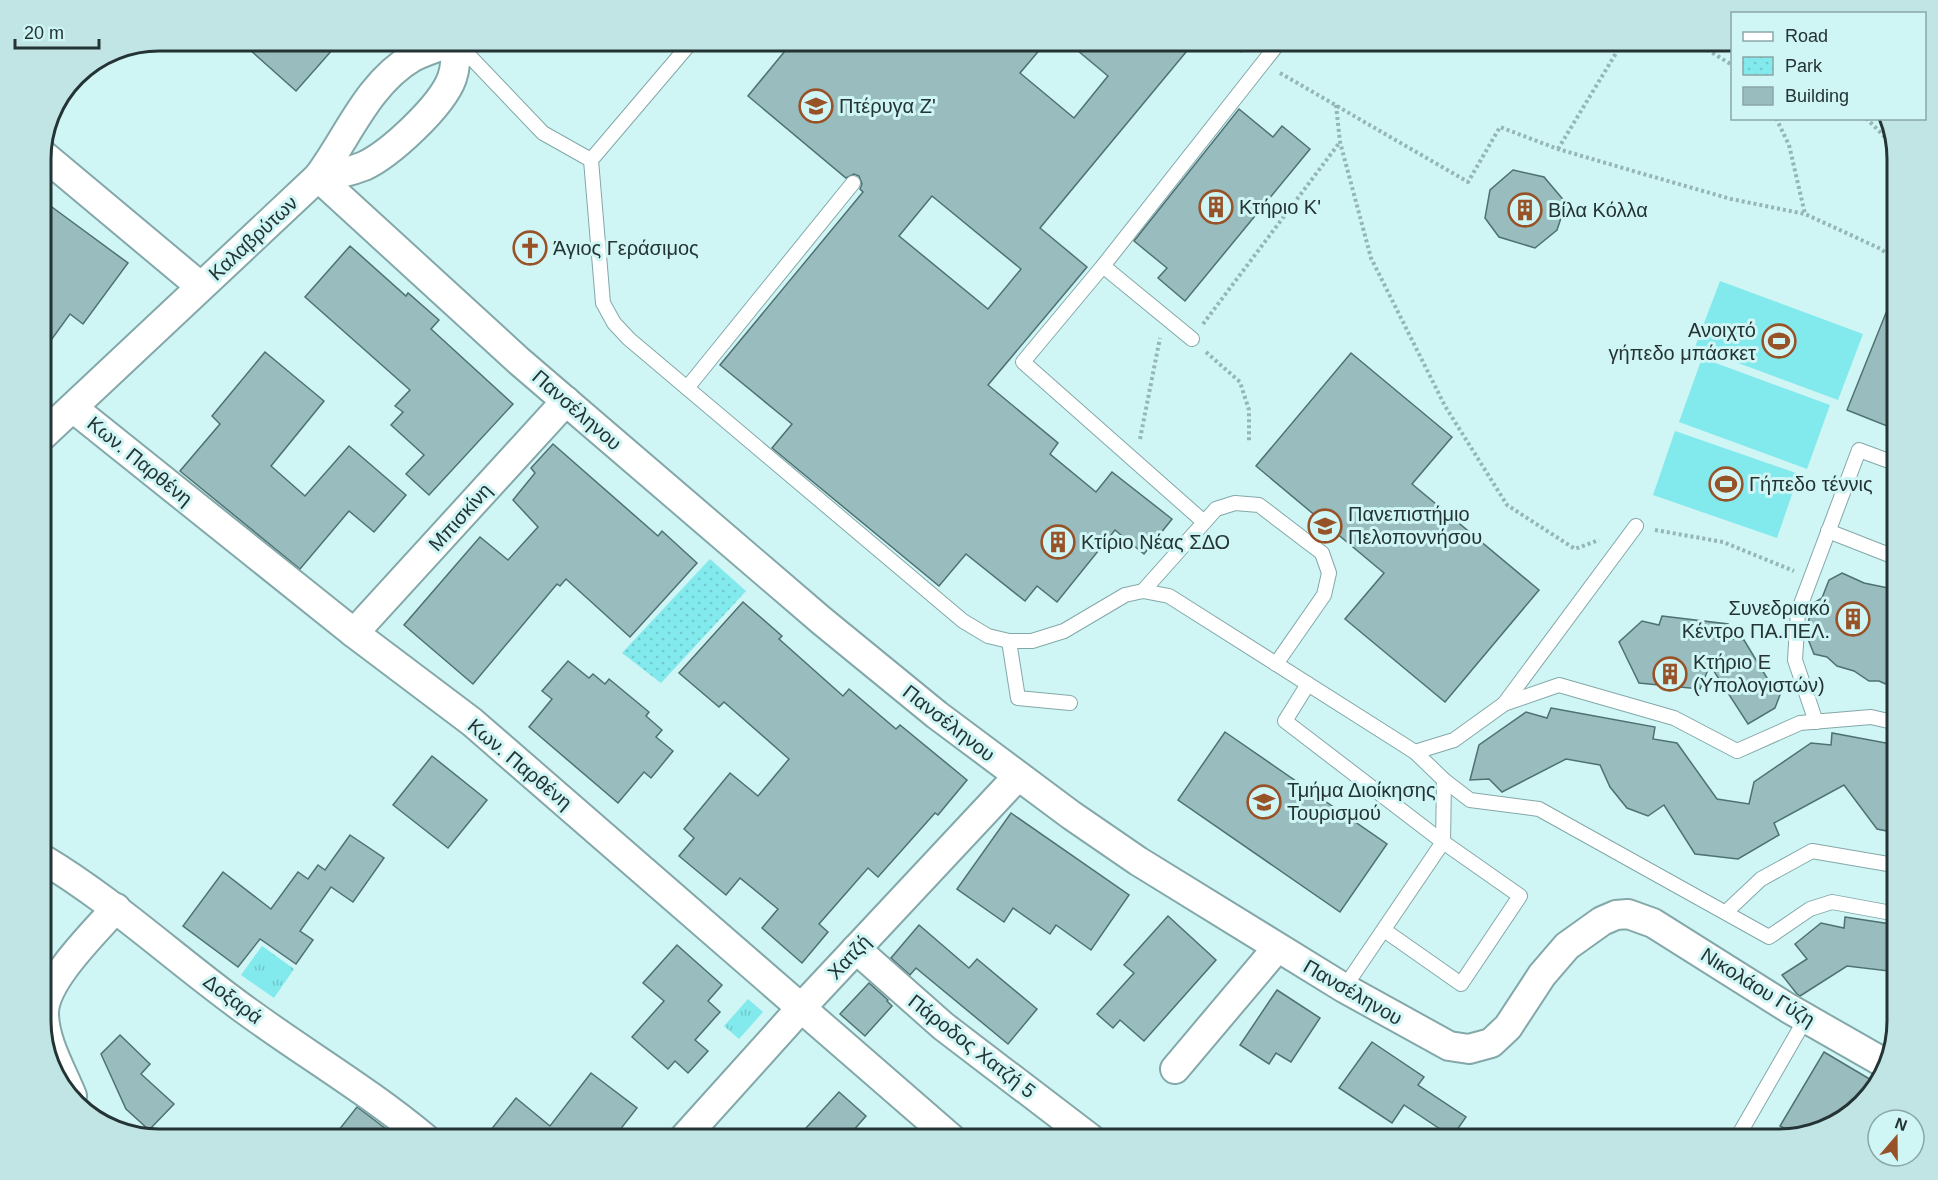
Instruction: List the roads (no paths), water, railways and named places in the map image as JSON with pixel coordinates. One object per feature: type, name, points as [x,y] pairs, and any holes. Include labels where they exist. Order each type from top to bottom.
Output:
[{"type":"street","name":"Καλαβρύτων","points":[[51,427],[318,177],[332,159],[356,117],[381,84],[415,56],[428,51]]},
{"type":"street","points":[[318,177],[354,170],[366,165],[410,132],[449,85],[454,67],[455,51]]},
{"type":"street","points":[[51,161],[200,286]]},
{"type":"street","name":"Πανσέληνου","points":[[318,177],[566,401],[840,636],[937,715],[1111,843],[1344,988],[1449,1046],[1461,1049],[1481,1047],[1501,1035],[1542,975],[1567,946],[1602,921],[1616,915],[1628,914]]},
{"type":"street","name":"Μπισκίνη","points":[[354,633],[566,401]]},
{"type":"street","name":"Κων. Παρθένη","points":[[73,408],[354,633],[438,696],[525,766],[939,1129]]},
{"type":"street","name":"Χατζή","points":[[693,1129],[801,1008],[1018,776]]},
{"type":"street","name":"Δοξαρά","points":[[51,863],[116,908],[247,1011],[358,1088],[412,1129]]},
{"type":"street","points":[[51,990],[59,975],[116,908]]},
{"type":"street","name":"Νικολάου Γύζη","points":[[1628,914],[1653,923],[1806,1018],[1880,1060]]},
{"type":"street","points":[[1174,1069],[1277,948]]},
{"type":"street","name":"Πάροδος Χατζή 5","points":[[856,950],[943,1026],[1078,1129]]},
{"type":"lane","points":[[465,51],[543,133],[591,159]]},
{"type":"lane","points":[[684,51],[591,159],[603,303],[614,323],[622,331],[963,621],[988,636],[1009,642],[1032,641],[1064,631],[1125,595],[1143,591],[1169,596],[1415,752],[1444,780],[1470,800],[1539,809],[1769,937],[1810,909],[1832,902],[1887,912]]},
{"type":"lane","points":[[1204,522],[1023,362],[1273,51]]},
{"type":"lane","points":[[687,388],[852,183]]},
{"type":"lane","points":[[1102,266],[1192,339]]},
{"type":"lane","points":[[1816,722],[1796,660],[1798,612],[1859,450],[1887,460]]},
{"type":"lane","points":[[1143,591],[1216,509],[1235,503],[1259,505],[1322,553],[1329,573],[1324,595],[1276,664]]},
{"type":"lane","points":[[1504,704],[1636,526]]},
{"type":"lane","points":[[1828,531],[1887,554]]},
{"type":"lane","points":[[1009,642],[1018,698],[1070,703]]},
{"type":"lane","points":[[1308,684],[1284,722],[1443,842],[1520,896],[1461,984],[1384,930]]},
{"type":"lane","points":[[1415,752],[1454,740],[1504,704],[1559,685],[1674,718],[1737,751],[1800,723],[1871,717],[1887,721]]},
{"type":"lane","points":[[1344,988],[1443,842],[1444,780]]},
{"type":"lane","points":[[1726,912],[1761,879],[1812,851],[1887,864]]},
{"type":"lane","points":[[1742,1129],[1806,1018]]},
{"type":"place","name":"Πτέρυγα Ζ'","points":[[816,106]]},
{"type":"place","name":"Κτήριο Κ'","points":[[1216,207]]},
{"type":"place","name":"Βίλα Κόλλα","points":[[1525,210]]},
{"type":"place","name":"Άγιος Γεράσιμος","points":[[530,248]]},
{"type":"place","name":"Ανοιχτό γήπεδο μπάσκετ","points":[[1779,341]]},
{"type":"place","name":"Γήπεδο τέννις","points":[[1726,484]]},
{"type":"place","name":"Πανεπιστήμιο Πελοποννήσου","points":[[1325,526]]},
{"type":"place","name":"Κτίριο Νέας ΣΔΟ","points":[[1058,542]]},
{"type":"place","name":"Συνεδριακό Κέντρο ΠΑ.ΠΕΛ.","points":[[1853,619]]},
{"type":"place","name":"Κτήριο Ε (Υπολογιστών)","points":[[1670,674]]},
{"type":"place","name":"Τμήμα Διοίκησης Τουρισμού","points":[[1264,802]]}]
